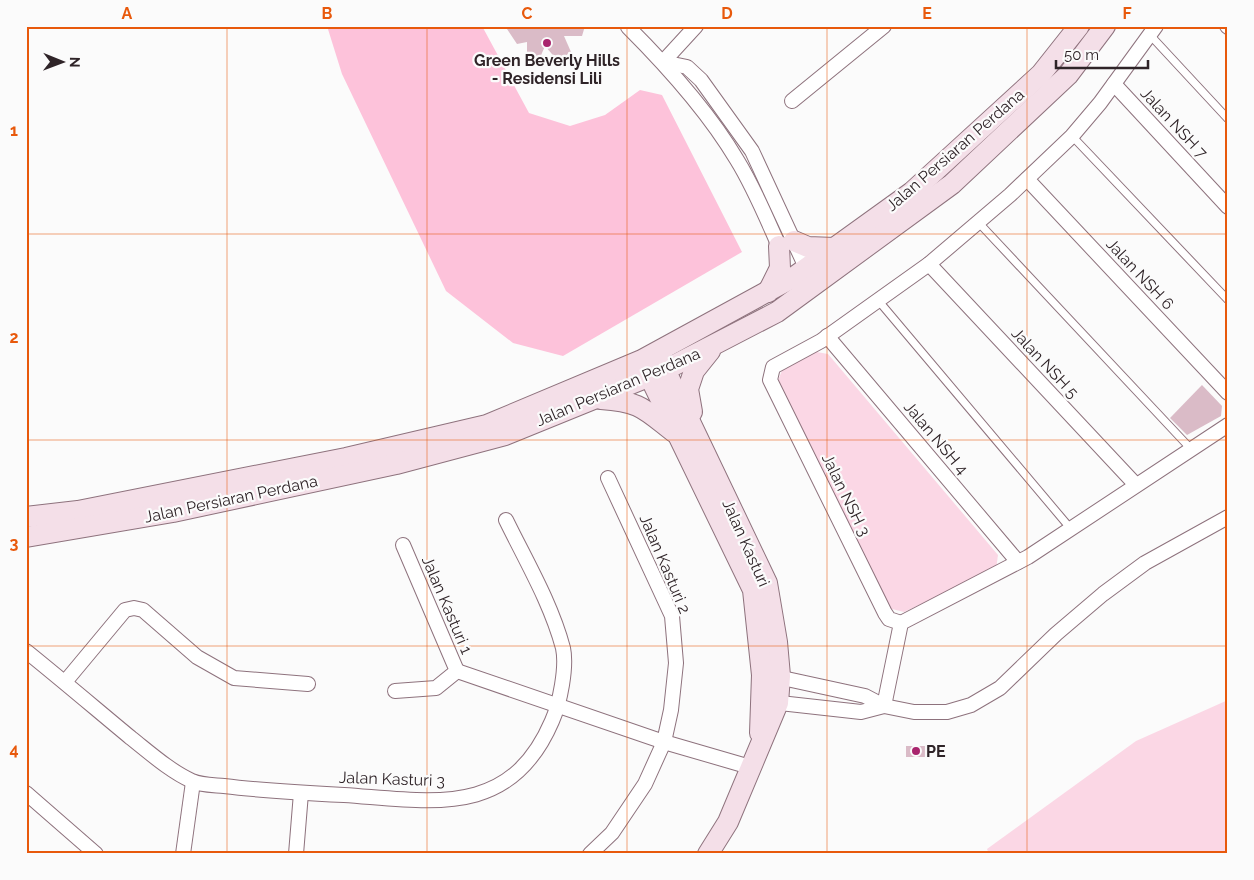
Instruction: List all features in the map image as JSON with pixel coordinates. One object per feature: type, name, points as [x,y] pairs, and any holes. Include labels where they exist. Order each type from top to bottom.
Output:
[{"type":"main road","name":"Jalan Persiaran Perdana","points":[[26,518],[78,511],[336,460],[487,425],[654,365],[714,346],[777,312],[835,248],[912,192],[1041,74],[1079,26]]},
{"type":"main road","name":"Jalan Persiaran Perdana","points":[[26,537],[173,512],[396,464],[504,435],[595,398],[654,365],[768,292],[804,281],[952,184],[1068,75],[1105,26]]},
{"type":"main road","points":[[768,292],[780,268],[787,243],[808,247],[835,248]]},
{"type":"main road","points":[[595,398],[622,400],[642,406],[687,433],[688,389],[694,371],[714,346]]},
{"type":"main road","name":"Jalan Kasturi","points":[[654,365],[687,433],[767,584],[771,676],[769,702]]},
{"type":"main road","points":[[708,854],[728,822],[760,743],[769,702]]},
{"type":"street","points":[[618,26],[628,26],[663,62],[687,67],[701,80],[752,152],[787,243],[804,281]]},
{"type":"street","points":[[663,62],[696,26]]},
{"type":"street","points":[[792,101],[884,26]]},
{"type":"street","points":[[826,336],[929,264],[1027,179],[1072,136],[1153,31]]},
{"type":"street","name":"Jalan NSH 7","points":[[1114,84],[1228,207]]},
{"type":"street","name":"Jalan NSH 6","points":[[1027,179],[1228,393]]},
{"type":"street","name":"Jalan NSH 5","points":[[929,264],[1136,485]]},
{"type":"street","name":"Jalan NSH 3","points":[[826,336],[773,367],[770,380],[885,612],[889,619],[901,623]]},
{"type":"street","name":"Jalan NSH 4","points":[[826,336],[1018,562]]},
{"type":"street","points":[[884,706],[901,623],[1018,562],[1228,425]]},
{"type":"street","name":"Jalan Kasturi 2","points":[[590,854],[612,833],[645,784],[664,742],[671,710],[676,662],[672,616],[608,478]]},
{"type":"street","points":[[771,676],[865,696],[884,706],[914,712],[947,712],[972,705],[1000,688],[1069,623],[1103,594],[1145,563],[1228,518]]},
{"type":"street","name":"Jalan Kasturi 3","points":[[26,651],[156,758],[193,782],[301,792],[437,800],[471,797],[505,783],[527,762],[548,731],[558,706],[563,651],[552,614],[506,520]]},
{"type":"street","name":"Jalan Kasturi 1","points":[[395,691],[436,688],[456,672],[403,544]]},
{"type":"street","points":[[65,682],[125,610],[134,608],[143,610],[197,657],[234,678],[308,684]]},
{"type":"street","points":[[456,672],[664,742],[750,767]]},
{"type":"street","points":[[769,702],[861,712],[884,706]]},
{"type":"street","points":[[183,854],[193,782]]},
{"type":"street","points":[[296,854],[301,792]]},
{"type":"street","points":[[26,793],[96,854]]},
{"type":"lane","points":[[1153,31],[1228,119]]},
{"type":"lane","points":[[1072,136],[1228,300]]},
{"type":"lane","points":[[978,222],[1191,449]]},
{"type":"lane","points":[[877,299],[1071,528]]},
{"type":"shaded area","points":[[327,26],[482,26],[529,113],[570,126],[605,115],[640,90],[662,95],[742,252],[563,356],[513,343],[446,291],[342,74]]},
{"type":"shaded area","points":[[811,351],[828,354],[998,555],[996,569],[904,612],[888,608],[777,383],[783,368]]},
{"type":"shaded area","points":[[1228,700],[1228,854],[989,854],[987,849],[1136,741]]},
{"type":"building","name":"Green Beverly Hills - Residensi Lili","points":[[505,26],[585,26],[582,36],[564,36],[571,52],[558,61],[545,46],[539,60],[527,55],[527,42],[517,44]]},
{"type":"building","points":[[1202,385],[1222,406],[1221,416],[1187,435],[1170,418]]},
{"type":"building","name":"PE","points":[[906,746],[926,746],[926,757],[906,757]]},
{"type":"place","name":"Green Beverly Hills - Residensi Lili","points":[[547,43]]},
{"type":"place","name":"PE","points":[[916,751]]}]
